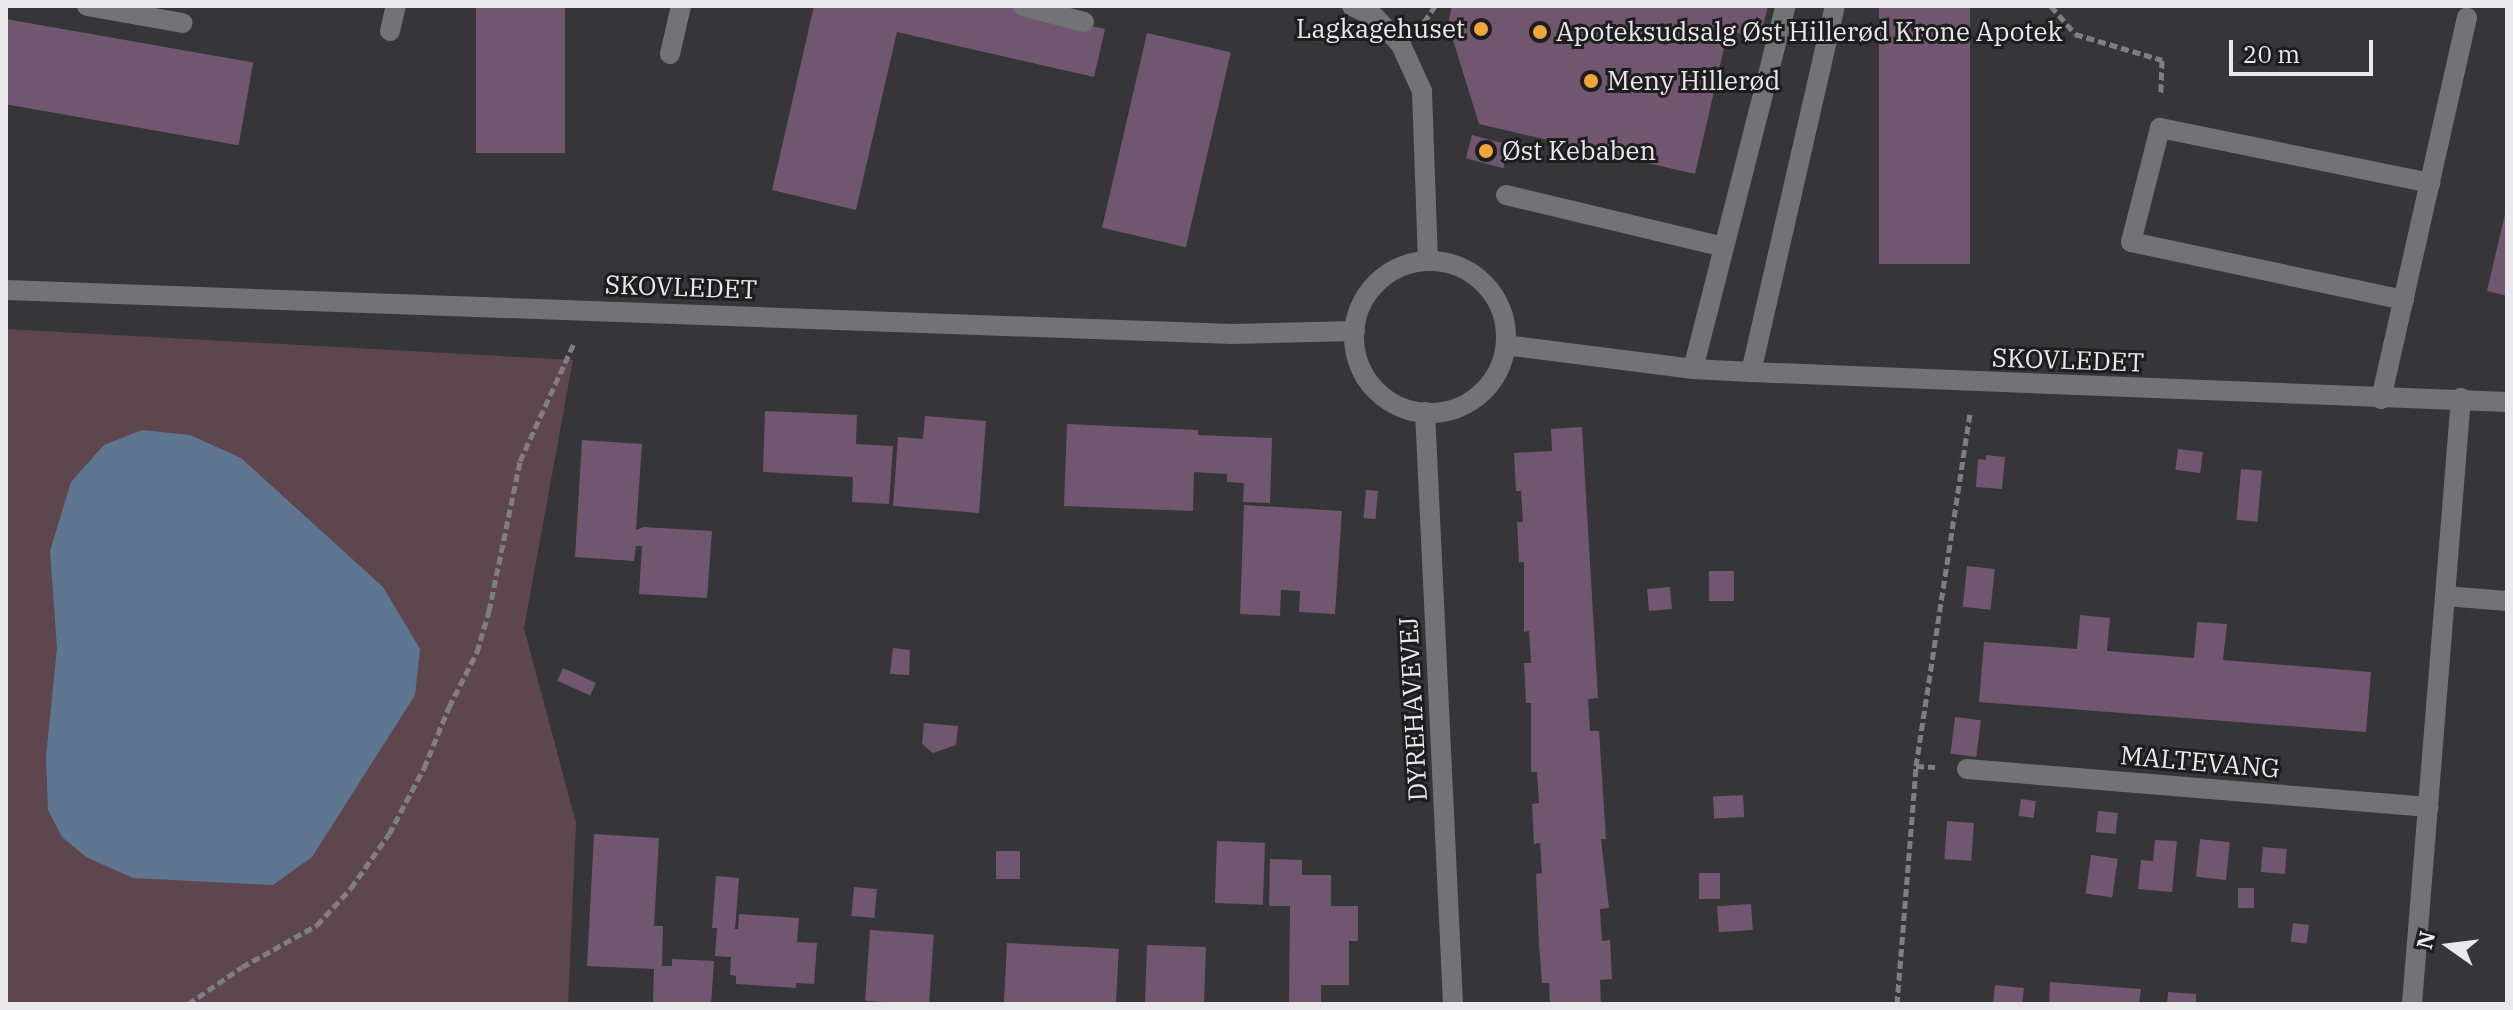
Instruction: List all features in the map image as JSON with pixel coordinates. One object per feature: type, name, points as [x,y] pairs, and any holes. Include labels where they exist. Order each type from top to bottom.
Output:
[{"type":"street","points":[[87,6],[182,23]]},
{"type":"street","points":[[390,31],[396,6]]},
{"type":"street","points":[[670,54],[681,6]]},
{"type":"street","points":[[1023,6],[1084,22]]},
{"type":"street","points":[[1352,6],[1376,12],[1401,45],[1422,91],[1428,261]]},
{"type":"street","points":[[1751,372],[1835,6]]},
{"type":"street","points":[[1693,369],[1785,7]]},
{"type":"street","points":[[2381,399],[2467,18]]},
{"type":"street","points":[[2404,300],[2131,242],[2160,128],[2430,183]]},
{"type":"street","points":[[1506,195],[1724,247]]},
{"type":"street","points":[[1428,261],[1459,267],[1486,285],[1502,313],[1506,345],[1497,372],[1478,395],[1453,409],[1425,412],[1396,404],[1372,386],[1358,360],[1355,331],[1361,304],[1378,282],[1401,266],[1428,261]]},
{"type":"street","name":"SKOVLEDET","points":[[6,290],[1232,334],[1355,331]]},
{"type":"street","name":"SKOVLEDET","points":[[1506,345],[1693,369],[2507,402]]},
{"type":"street","points":[[2412,1004],[2461,398]]},
{"type":"street","name":"DYREHAVEVEJ","points":[[1425,412],[1453,1004]]},
{"type":"street","points":[[2445,596],[2507,601]]},
{"type":"street","name":"MALTEVANG","points":[[1967,769],[2428,807]]},
{"type":"path","points":[[2051,6],[2075,34],[2162,60],[2160,128]]},
{"type":"path","points":[[188,1004],[242,967],[317,925],[351,888],[389,834],[424,768],[449,707],[477,652],[489,611],[520,461],[589,309]]},
{"type":"path","points":[[1897,1004],[1916,766],[1975,382]]},
{"type":"shaded area","points":[[6,329],[573,360],[524,628],[576,823],[568,1004],[6,1002]]},
{"type":"water","points":[[142,430],[190,435],[241,458],[383,587],[420,649],[415,695],[312,857],[273,885],[133,878],[86,857],[62,837],[48,810],[46,757],[57,648],[50,551],[71,482],[104,445]]},
{"type":"building","points":[[476,6],[565,6],[565,153],[476,153]]},
{"type":"building","points":[[814,6],[1004,6],[1105,29],[1094,77],[897,32],[856,210],[772,190]]},
{"type":"building","name":"Meny Hillerød","points":[[1452,6],[1768,6],[1760,38],[1728,31],[1695,174],[1479,124],[1448,24]]},
{"type":"building","points":[[1879,6],[1970,6],[1970,264],[1879,264]]},
{"type":"building","points":[[6,19],[253,63],[239,145],[6,104]]},
{"type":"building","points":[[1147,33],[1231,52],[1186,247],[1102,228]]},
{"type":"building","points":[[1472,135],[1510,145],[1503,168],[1466,158]]},
{"type":"building","points":[[2507,210],[2507,296],[2487,291]]},
{"type":"building","points":[[765,411],[857,415],[856,444],[893,446],[889,504],[852,502],[853,477],[763,472]]},
{"type":"building","points":[[925,416],[986,421],[979,513],[893,506],[898,437],[923,439]]},
{"type":"building","points":[[1067,424],[1198,430],[1198,435],[1272,438],[1270,503],[1243,502],[1244,483],[1227,482],[1227,474],[1194,472],[1193,511],[1064,506]]},
{"type":"building","points":[[1582,427],[1598,698],[1588,699],[1590,731],[1599,731],[1606,839],[1601,839],[1609,908],[1600,909],[1602,941],[1610,940],[1612,979],[1600,980],[1601,1004],[1550,1004],[1549,983],[1542,983],[1539,944],[1536,874],[1542,873],[1540,843],[1534,844],[1532,804],[1539,803],[1537,772],[1531,772],[1531,703],[1526,703],[1524,663],[1531,663],[1529,631],[1524,632],[1524,562],[1519,562],[1517,522],[1523,522],[1521,491],[1516,491],[1514,453],[1552,451],[1551,429]]},
{"type":"building","points":[[582,440],[642,444],[636,530],[644,527],[712,531],[707,598],[639,594],[642,546],[636,546],[634,561],[575,557]]},
{"type":"building","points":[[2178,449],[2203,452],[2200,473],[2175,470]]},
{"type":"building","points":[[1986,455],[2005,457],[2002,489],[1976,487],[1978,459],[1986,460]]},
{"type":"building","points":[[2241,469],[2262,471],[2257,522],[2237,520]]},
{"type":"building","points":[[1366,490],[1378,491],[1376,519],[1364,518]]},
{"type":"building","points":[[1244,505],[1342,511],[1335,614],[1299,612],[1300,591],[1281,590],[1280,616],[1240,614]]},
{"type":"building","points":[[1967,566],[1995,569],[1991,610],[1963,607]]},
{"type":"building","points":[[1709,571],[1734,571],[1734,601],[1709,601]]},
{"type":"building","points":[[1670,587],[1672,609],[1649,611],[1647,589]]},
{"type":"building","points":[[2080,615],[2110,618],[2107,651],[2194,658],[2197,622],[2227,624],[2223,660],[2371,672],[2366,732],[1979,702],[1984,642],[2077,649]]},
{"type":"building","points":[[893,648],[910,650],[909,675],[890,674]]},
{"type":"building","points":[[563,668],[596,683],[590,695],[557,681]]},
{"type":"building","points":[[1955,717],[1981,720],[1976,757],[1950,754]]},
{"type":"building","points":[[924,723],[958,726],[956,745],[933,753],[922,744]]},
{"type":"building","points":[[1743,795],[1744,817],[1714,819],[1713,797]]},
{"type":"building","points":[[2021,799],[2036,801],[2033,818],[2019,816]]},
{"type":"building","points":[[2098,811],[2118,813],[2116,834],[2096,832]]},
{"type":"building","points":[[1947,821],[1974,823],[1971,861],[1944,859]]},
{"type":"building","points":[[594,834],[659,838],[654,926],[663,926],[662,966],[672,966],[672,959],[714,961],[711,1004],[653,1002],[654,969],[587,966]]},
{"type":"building","points":[[2200,839],[2230,842],[2226,880],[2196,877]]},
{"type":"building","points":[[2155,840],[2177,841],[2172,892],[2138,889],[2141,860],[2153,861]]},
{"type":"building","points":[[1217,841],[1265,843],[1263,905],[1215,903]]},
{"type":"building","points":[[2263,847],[2287,849],[2285,874],[2261,872]]},
{"type":"building","points":[[996,851],[1020,851],[1020,879],[996,879]]},
{"type":"building","points":[[2091,855],[2118,859],[2112,897],[2086,894]]},
{"type":"building","points":[[1270,859],[1302,860],[1302,875],[1331,875],[1331,906],[1358,906],[1358,941],[1349,941],[1349,985],[1321,985],[1321,1003],[1289,1003],[1290,906],[1269,906]]},
{"type":"building","points":[[1699,873],[1720,873],[1720,899],[1699,899]]},
{"type":"building","points":[[716,876],[739,878],[735,929],[738,929],[739,914],[799,918],[797,942],[817,943],[814,984],[796,983],[796,988],[736,984],[736,976],[730,975],[731,957],[715,956],[717,928],[712,928]]},
{"type":"building","points":[[854,887],[877,889],[874,918],[851,916]]},
{"type":"building","points":[[2238,888],[2254,888],[2254,908],[2238,908]]},
{"type":"building","points":[[1751,904],[1753,930],[1719,932],[1717,906]]},
{"type":"building","points":[[2293,923],[2309,925],[2307,944],[2291,942]]},
{"type":"building","points":[[870,930],[934,934],[929,1004],[865,1001]]},
{"type":"building","points":[[1007,943],[1119,949],[1116,1004],[1004,1004]]},
{"type":"building","points":[[1147,945],[1206,947],[1204,1004],[1145,1004]]},
{"type":"building","points":[[2050,982],[2141,989],[2139,1004],[2049,1004]]},
{"type":"building","points":[[1995,985],[2024,988],[2022,1004],[1993,1004]]},
{"type":"building","points":[[2168,992],[2196,994],[2196,1004],[2167,1004]]},
{"type":"place","name":"Lagkagehuset","points":[[1481,29]]},
{"type":"place","name":"Apoteksudsalg Øst Hillerød Krone Apotek","points":[[1540,32]]},
{"type":"place","name":"Meny Hillerød","points":[[1591,81]]},
{"type":"place","name":"Øst Kebaben","points":[[1486,151]]}]
